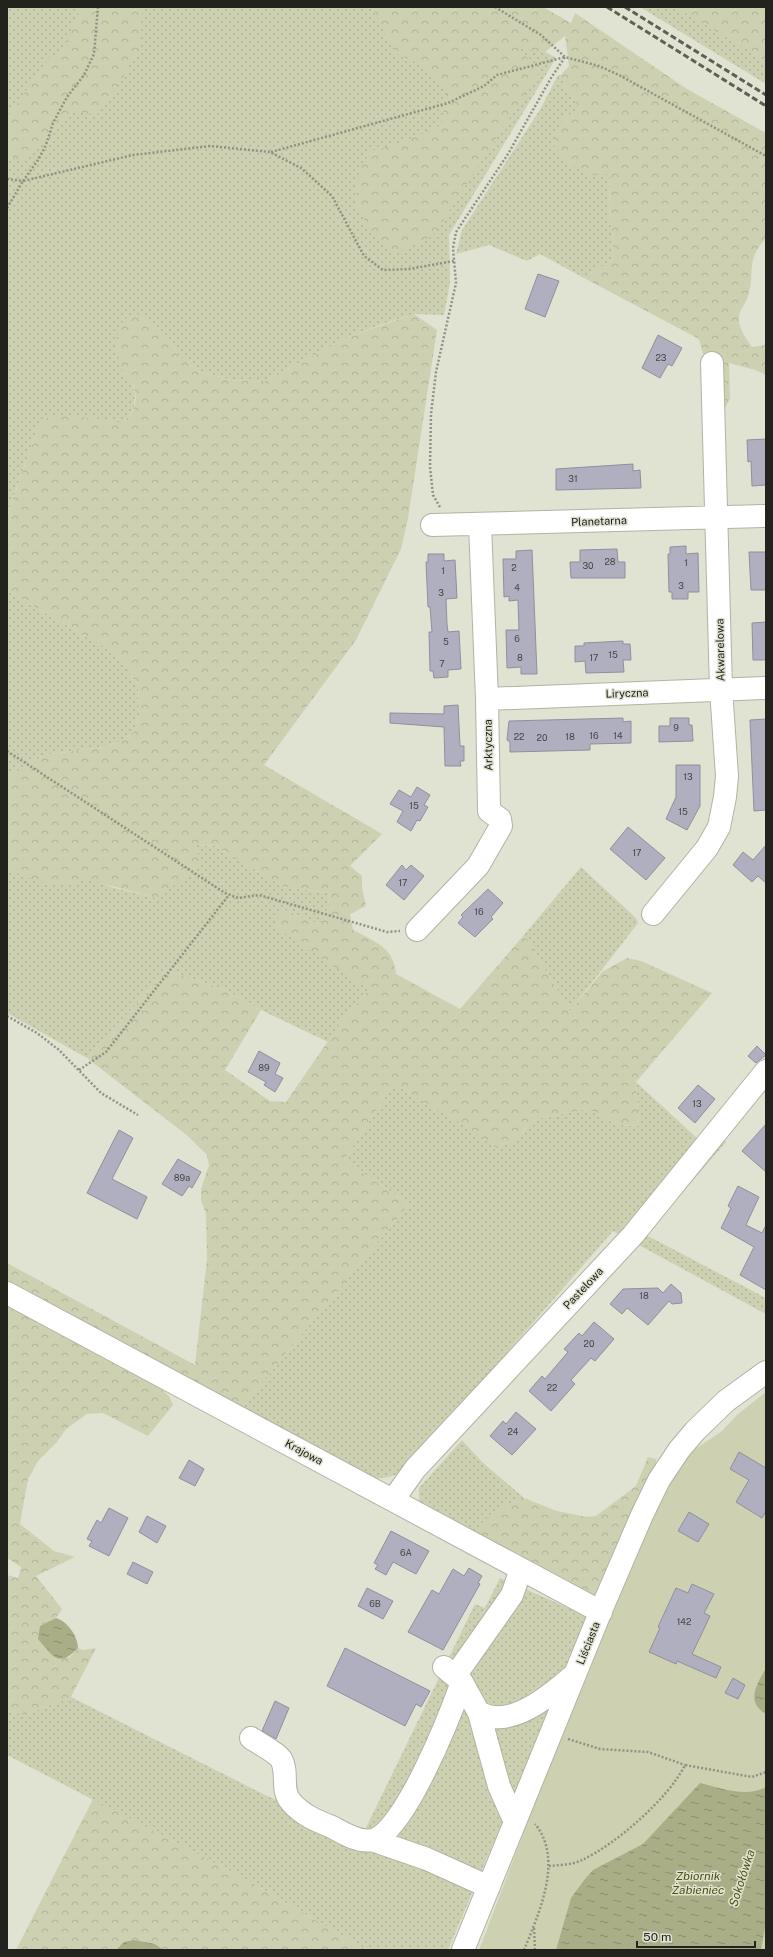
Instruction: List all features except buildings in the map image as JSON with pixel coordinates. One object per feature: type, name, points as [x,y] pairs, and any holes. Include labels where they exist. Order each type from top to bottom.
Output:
[{"type":"street","name":"Akwarelowa","points":[[653,914],[707,848],[718,827],[725,797],[727,776],[721,689],[712,363]]},
{"type":"street","name":"Planetarna","points":[[432,525],[480,525],[766,516]]},
{"type":"street","name":"Arktyczna","points":[[417,930],[478,866],[488,852],[501,826],[500,820],[489,811],[487,699],[480,525]]},
{"type":"street","name":"Liryczna","points":[[487,699],[766,688]]},
{"type":"street","name":"Pastelowa","points":[[393,1500],[415,1469],[632,1235],[766,1071]]},
{"type":"street","name":"Krajowa","points":[[7,1293],[601,1612]]},
{"type":"street","name":"Liściasta","points":[[463,1950],[601,1612],[642,1515],[659,1480],[679,1450],[726,1401],[766,1372]]},
{"type":"street","points":[[372,1840],[385,1834],[407,1805],[451,1712],[454,1675],[512,1596],[521,1569]]},
{"type":"street","points":[[454,1675],[479,1713],[499,1786],[518,1815]]},
{"type":"street","points":[[479,1713],[494,1717],[509,1715],[529,1708],[548,1696],[575,1675]]},
{"type":"street","points":[[251,1738],[280,1758],[284,1767],[285,1792],[290,1802],[307,1816],[357,1839],[372,1840],[427,1860],[489,1887]]},
{"type":"path","points":[[7,208],[23,181],[38,160],[53,123],[67,97],[84,75],[94,54],[98,7]]},
{"type":"path","points":[[495,7],[540,35],[565,57],[599,66],[619,75],[766,156]]},
{"type":"path","points":[[7,179],[23,181],[133,155],[210,146],[270,152],[448,103],[484,86],[497,75],[565,57]]},
{"type":"path","points":[[457,524],[442,511],[433,495],[430,467],[433,400],[436,372],[456,283],[453,248],[456,232],[508,154],[551,78],[565,57]]},
{"type":"path","points":[[270,152],[301,168],[332,196],[364,256],[383,270],[409,269],[454,261]]},
{"type":"path","points":[[7,751],[229,895],[238,898],[259,895],[387,932],[417,930]]},
{"type":"path","points":[[79,1070],[106,1052],[229,895]]},
{"type":"path","points":[[7,1016],[37,1033],[59,1050],[101,1093],[138,1115]]},
{"type":"path","points":[[552,1732],[586,1746],[600,1749],[648,1752],[685,1765],[752,1778],[766,1772]]},
{"type":"path","points":[[549,1866],[581,1861],[632,1826],[679,1776],[685,1765]]},
{"type":"path","points":[[518,1815],[541,1831],[549,1856],[549,1866],[544,1891],[534,1926],[524,1950]]},
{"type":"path","points":[[534,1926],[535,1950]]},
{"type":"green space","points":[[7,7],[469,7],[556,58],[449,235],[450,283],[444,315],[414,314],[348,337],[263,382],[231,380],[198,371],[179,356],[166,335],[148,319],[123,373],[132,383],[135,394],[134,407],[129,417],[120,423],[86,417],[39,425],[7,515]]},
{"type":"green space","points":[[81,7],[144,7],[139,47],[121,81],[97,115],[71,111],[41,142],[23,164],[7,153],[7,118],[48,59],[63,49]]},
{"type":"green space","points":[[372,7],[543,7],[571,23],[575,13],[687,89],[766,133],[766,238],[755,254],[748,296],[741,311],[739,322],[744,336],[752,347],[766,345],[766,375],[755,370],[729,363],[730,398],[720,419],[699,339],[584,278],[613,259],[614,242],[609,215],[610,174],[587,175],[569,163],[553,145],[563,118],[580,109],[565,87],[561,75],[569,66],[565,36],[545,52],[520,49],[539,73],[433,236],[394,254],[369,229],[356,205],[358,175],[370,151],[402,143],[441,125],[447,94],[426,67],[395,53]]},
{"type":"green space","points":[[640,7],[766,7],[766,84]]},
{"type":"green space","points":[[675,7],[766,7],[766,61]]},
{"type":"green space","points":[[558,75],[561,75],[565,87],[580,109],[610,174],[609,215],[614,242],[613,259],[584,278],[540,254],[527,261],[489,245],[456,254],[462,230],[541,108]]},
{"type":"green space","points":[[135,313],[148,319],[166,335],[179,356],[198,371],[231,380],[263,382],[348,337],[414,314],[437,330],[408,518],[401,549],[356,640],[264,765],[382,834],[350,866],[362,876],[362,888],[366,906],[350,914],[353,930],[382,946],[387,951],[391,957],[396,974],[460,1009],[524,935],[570,1011],[602,972],[627,958],[641,961],[712,993],[636,1082],[639,1126],[616,1125],[597,1113],[587,1109],[541,1118],[528,1125],[516,1141],[497,1148],[470,1129],[394,1084],[344,1160],[409,1204],[237,1413],[7,1289],[7,1263],[195,1365],[207,1260],[206,1214],[201,1200],[201,1189],[209,1165],[207,1155],[188,1136],[87,1058],[167,970],[226,990],[261,1010],[225,1070],[270,1101],[286,1102],[344,1018],[369,990],[274,926],[282,910],[311,922],[321,923],[325,919],[330,893],[284,887],[215,846],[196,845],[201,866],[157,898],[85,879],[71,884],[49,885],[11,871],[7,867],[7,776],[45,755],[103,747],[122,741],[133,733],[139,715],[138,684],[113,652],[7,591],[7,516],[39,425],[51,415],[121,422],[130,415],[135,405],[135,393],[132,383],[122,371],[118,355],[117,338],[122,323]]},
{"type":"green space","points":[[7,591],[113,652],[138,684],[139,715],[133,733],[122,741],[103,747],[45,755],[7,776]]},
{"type":"green space","points":[[195,845],[215,846],[284,887],[330,893],[325,919],[321,923],[311,922],[282,910],[369,990],[344,1018],[328,1042],[261,1010],[226,990],[167,970],[87,1058],[7,1013],[7,867],[11,871],[71,884],[84,879],[97,881],[111,887],[157,898]]},
{"type":"green space","points":[[581,867],[636,918],[638,923],[570,1011],[524,935]]},
{"type":"green space","points":[[636,1082],[697,1138],[709,1124],[726,1142],[646,1235],[766,1298],[766,1314],[613,1231],[404,1471],[400,1473],[387,1477],[369,1477],[237,1413],[409,1204],[344,1160],[394,1084],[471,1129],[497,1147],[522,1134],[528,1125],[541,1118],[587,1109],[597,1113],[616,1125],[639,1126]]},
{"type":"green space","points":[[7,1296],[132,1364],[169,1396],[173,1405],[148,1436],[103,1413],[87,1414],[66,1429],[57,1442],[38,1461],[28,1479],[20,1524],[54,1551],[75,1557],[36,1576],[62,1609],[56,1618],[40,1626],[69,1658],[78,1648],[83,1650],[96,1648],[71,1697],[24,1715],[7,1710],[7,1575],[18,1578],[21,1567],[7,1558]]},
{"type":"green space","points":[[766,1392],[766,1950],[479,1950],[608,1611],[655,1506],[692,1451],[722,1431],[737,1415]]},
{"type":"green space","points":[[462,1440],[482,1462],[524,1498],[510,1503],[490,1515],[484,1520],[477,1533],[419,1503],[419,1488]]},
{"type":"green space","points":[[648,1457],[656,1459],[656,1466],[596,1600],[476,1533],[479,1526],[490,1515],[510,1503],[524,1498],[557,1511],[587,1517],[596,1516],[636,1486]]},
{"type":"green space","points":[[500,1578],[589,1617],[448,1950],[367,1950],[240,1876],[7,1755],[7,1710],[24,1715],[71,1697],[267,1796],[361,1838],[475,1604],[485,1608]]},
{"type":"green space","points":[[93,1799],[240,1876],[367,1950],[16,1950]]},
{"type":"water","points":[[56,1618],[68,1626],[78,1643],[78,1648],[65,1658],[61,1659],[52,1655],[38,1639],[40,1626]]},
{"type":"water","points":[[766,1668],[766,1714],[756,1704],[754,1698],[759,1680]]},
{"type":"water","name":"Zbiornik Żabieniec","points":[[700,1783],[742,1792],[750,1792],[766,1787],[766,1922],[761,1950],[556,1950],[571,1898],[585,1879],[593,1870],[643,1844]]},
{"type":"water","points":[[134,1940],[155,1944],[163,1950],[116,1950],[124,1942]]},
{"type":"railway","points":[[607,7],[766,106]]},
{"type":"railway","points":[[625,7],[766,95]]},
{"type":"water label","name":"Sokołówka","points":[[742,1878]]}]
